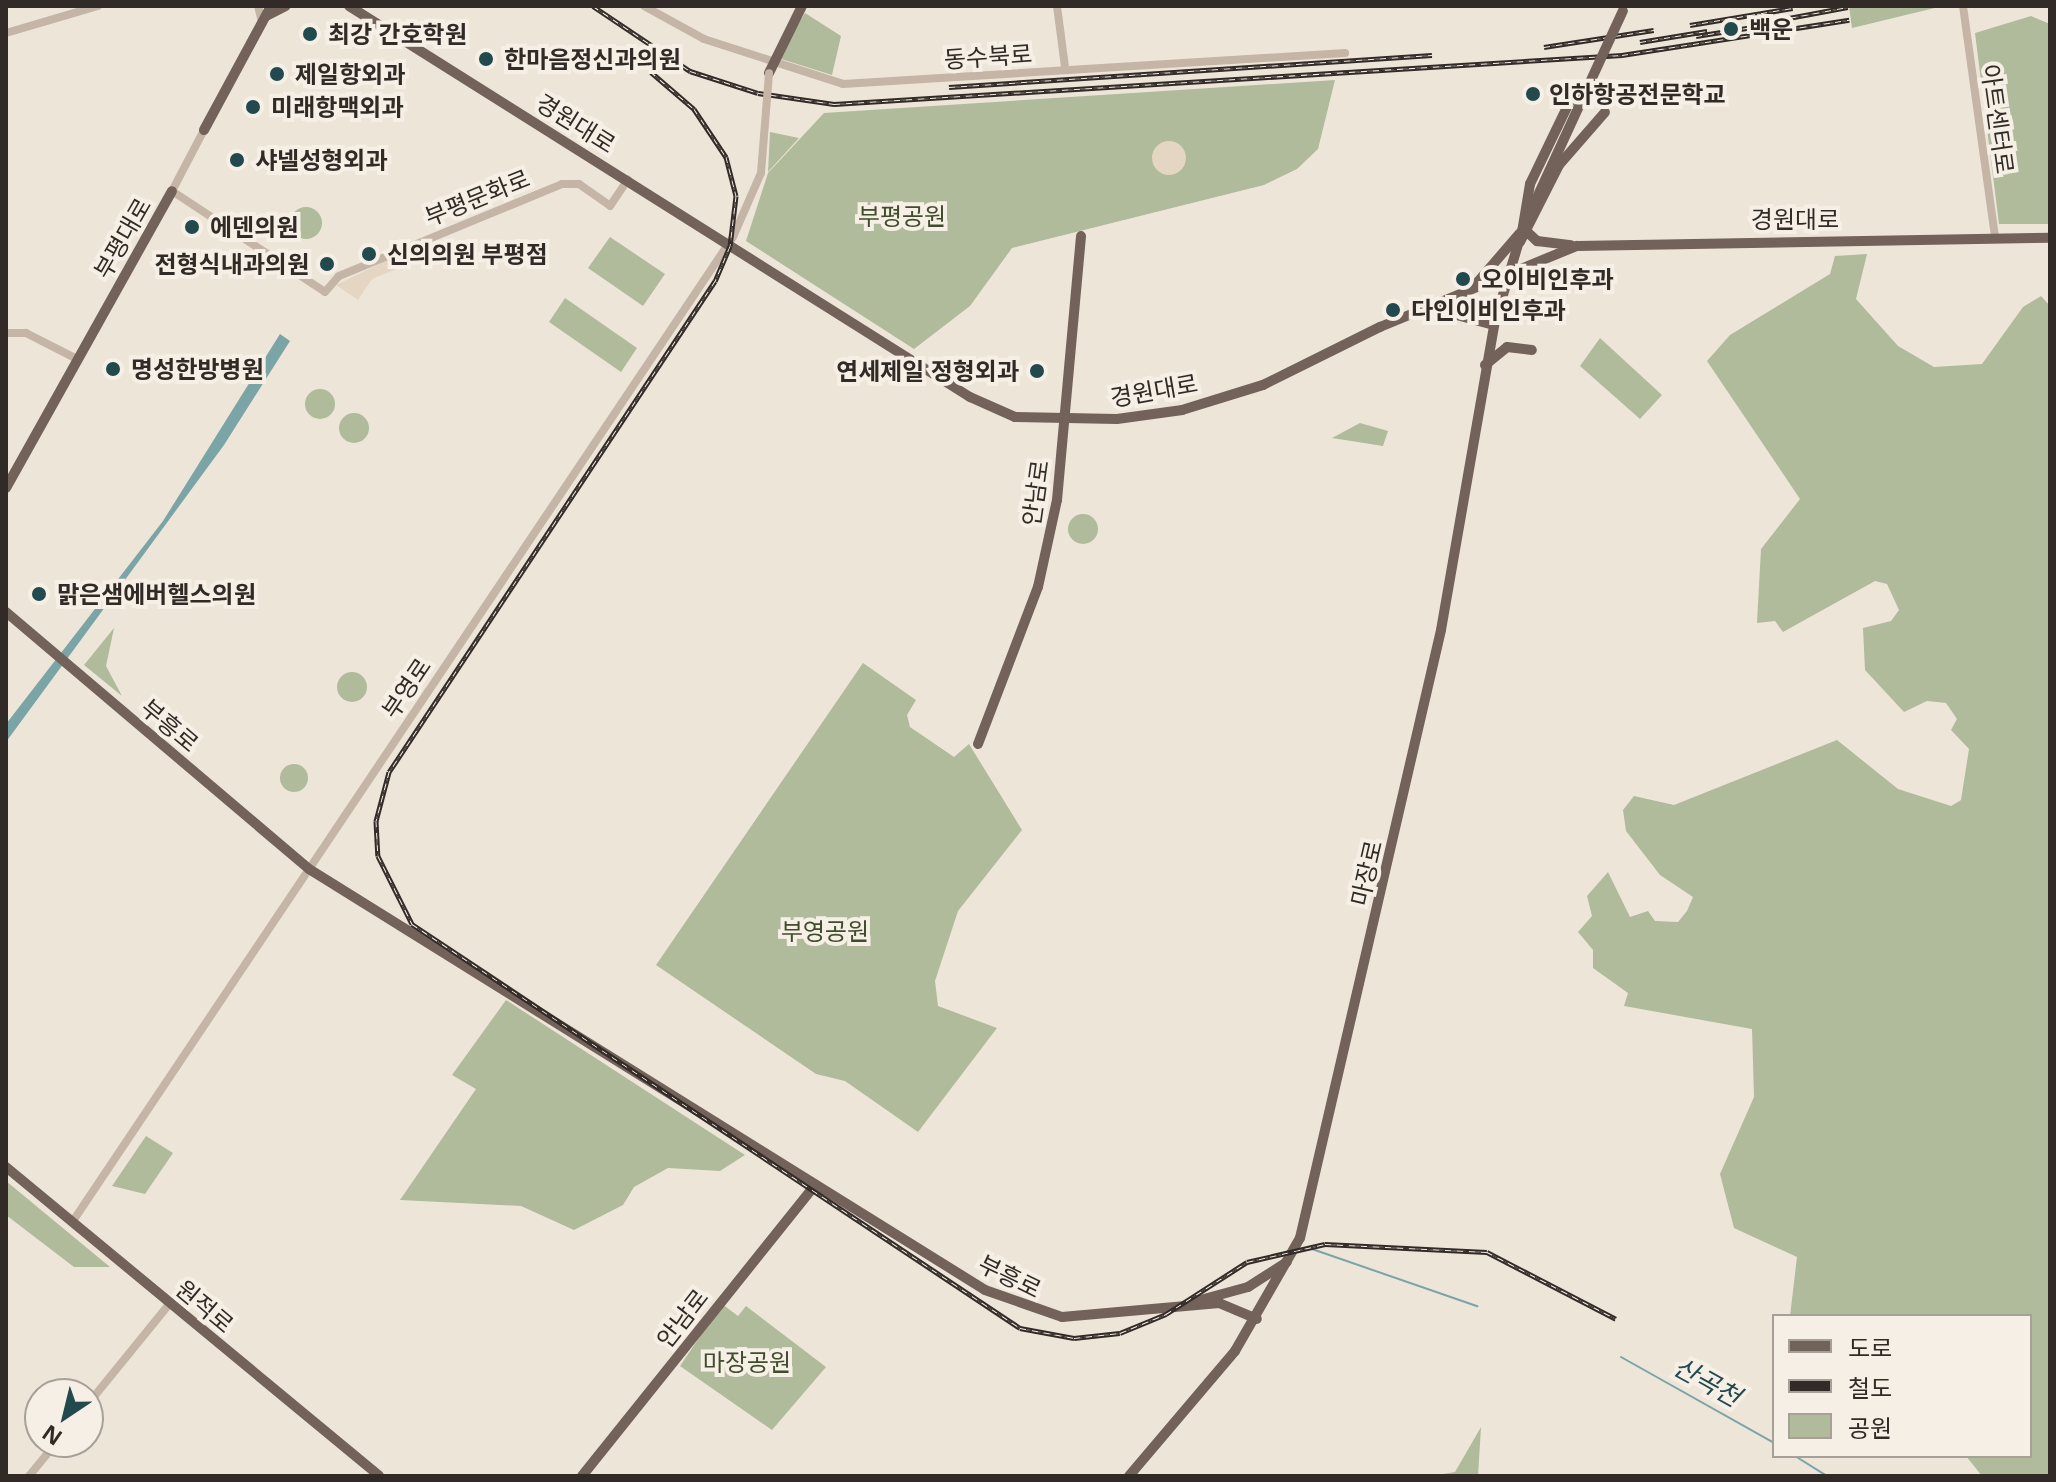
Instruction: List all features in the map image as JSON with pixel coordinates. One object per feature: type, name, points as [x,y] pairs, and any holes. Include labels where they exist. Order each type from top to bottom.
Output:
[{"type":"main road","name":"부평대로","points":[[204,130],[271,6]]},
{"type":"main road","points":[[263,20],[286,6]]},
{"type":"main road","name":"경원대로","points":[[349,6],[991,410],[1063,420],[1194,407],[1263,385],[1427,307],[1577,246],[2050,238]]},
{"type":"main road","points":[[769,73],[771,61],[802,6]]},
{"type":"main road","points":[[1526,230],[1624,9]]},
{"type":"main road","points":[[1526,230],[1530,184],[1570,101]]},
{"type":"main road","points":[[1473,287],[1526,230],[1559,165],[1605,112]]},
{"type":"main road","name":"부평대로","points":[[6,488],[172,191]]},
{"type":"main road","points":[[1526,230],[1577,246]]},
{"type":"main road","name":"마장로","points":[[1129,1476],[1257,1319],[1291,1258],[1417,741],[1494,325],[1506,273],[1526,230]]},
{"type":"main road","name":"안남로","points":[[978,744],[1038,587],[1057,500],[1081,236]]},
{"type":"main road","points":[[1427,307],[1494,325]]},
{"type":"main road","points":[[1485,365],[1507,347],[1532,350]]},
{"type":"main road","name":"부흥로","points":[[6,612],[309,869],[815,1185],[1024,1309],[1085,1317],[1190,1303],[1233,1306],[1257,1319]]},
{"type":"main road","name":"원적로","points":[[6,1167],[379,1476]]},
{"type":"main road","name":"안남로","points":[[582,1476],[815,1185]]},
{"type":"main road","points":[[1190,1303],[1248,1287],[1291,1258]]},
{"type":"street","points":[[6,33],[98,6]]},
{"type":"street","points":[[258,6],[263,20]]},
{"type":"street","name":"동수북로","points":[[644,6],[682,30],[848,84],[1065,67],[1345,53]]},
{"type":"street","points":[[1057,6],[1065,67]]},
{"type":"street","name":"아트센터로","points":[[1963,6],[1995,238]]},
{"type":"street","name":"부영로","points":[[73,1221],[751,209],[761,173],[769,73]]},
{"type":"street","name":"부평대로","points":[[172,191],[204,130]]},
{"type":"street","name":"부평문화로","points":[[172,191],[325,292],[339,276],[562,184],[579,184],[610,206],[628,179]]},
{"type":"street","points":[[6,333],[26,333],[77,359]]},
{"type":"street","points":[[104,1384],[170,1303]]},
{"type":"street","points":[[29,1476],[44,1458]]},
{"type":"green space","points":[[1849,6],[1943,6],[1852,28]]},
{"type":"green space","points":[[805,13],[841,36],[832,75],[778,58]]},
{"type":"green space","points":[[2031,16],[2050,24],[2050,224],[1999,224],[1975,33]]},
{"type":"green space","name":"부평공원","points":[[1335,80],[1318,149],[1297,169],[1264,185],[1012,248],[970,306],[914,349],[746,241],[768,173],[824,113]]},
{"type":"green space","points":[[770,132],[799,138],[768,172]]},
{"type":"green space","points":[[306,207],[317,212],[322,223],[317,234],[306,239],[295,234],[290,223],[295,212]]},
{"type":"green space","points":[[610,237],[665,274],[643,306],[588,268]]},
{"type":"green space","points":[[1867,254],[1856,299],[1898,346],[1934,367],[1982,364],[2023,307],[2041,296],[2050,306],[2050,1476],[1982,1476],[1968,1458],[2032,1458],[2032,1314],[1790,1314],[1797,1257],[1734,1228],[1720,1174],[1754,1097],[1752,1029],[1624,1006],[1628,993],[1593,968],[1593,950],[1578,932],[1592,916],[1587,896],[1608,872],[1630,917],[1648,911],[1655,921],[1678,922],[1693,897],[1660,875],[1626,831],[1623,810],[1634,796],[1674,805],[1837,740],[1898,789],[1951,806],[1961,800],[1969,749],[1951,730],[1957,719],[1946,703],[1927,701],[1904,712],[1865,670],[1863,628],[1891,621],[1899,610],[1887,584],[1875,581],[1783,632],[1775,621],[1757,623],[1761,549],[1800,499],[1707,361],[1730,335],[1830,274],[1835,256]]},
{"type":"green space","points":[[565,298],[637,348],[621,372],[549,322]]},
{"type":"green space","points":[[1600,338],[1662,395],[1640,419],[1580,366]]},
{"type":"green space","points":[[320,389],[331,393],[335,404],[331,415],[320,419],[309,415],[305,404],[309,393]]},
{"type":"green space","points":[[354,413],[360,414],[368,422],[368,434],[360,442],[354,443],[348,442],[340,434],[339,428],[340,422],[348,414]]},
{"type":"green space","points":[[1360,423],[1388,431],[1383,446],[1332,438]]},
{"type":"green space","points":[[1083,514],[1093,519],[1098,529],[1093,539],[1083,544],[1073,539],[1068,529],[1073,519]]},
{"type":"green space","points":[[114,628],[106,666],[122,696],[84,665]]},
{"type":"green space","name":"부영공원","points":[[863,663],[916,700],[907,715],[910,727],[954,757],[969,744],[1022,830],[958,911],[935,981],[938,1006],[997,1028],[918,1132],[845,1081],[816,1074],[656,965]]},
{"type":"green space","points":[[352,672],[363,676],[367,687],[363,698],[352,702],[341,698],[337,687],[341,676]]},
{"type":"green space","points":[[294,764],[304,768],[308,778],[304,788],[294,792],[284,788],[280,778],[284,768]]},
{"type":"green space","points":[[506,1000],[745,1155],[720,1171],[668,1168],[634,1187],[623,1205],[574,1230],[521,1206],[400,1200],[476,1089],[452,1075]]},
{"type":"green space","points":[[146,1136],[173,1153],[145,1194],[112,1186]]},
{"type":"green space","points":[[6,1181],[110,1267],[74,1267],[6,1215]]},
{"type":"green space","name":"마장공원","points":[[722,1304],[738,1316],[746,1306],[826,1367],[772,1430],[680,1366]]},
{"type":"green space","points":[[1481,1427],[1478,1476],[1432,1476],[1455,1472]]},
{"type":"shaded area","points":[[1169,141],[1181,146],[1186,158],[1181,170],[1169,175],[1157,170],[1152,158],[1157,146]]},
{"type":"shaded area","points":[[406,251],[411,263],[372,279],[358,300],[336,285]]},
{"type":"water","points":[[280,334],[290,341],[224,445],[6,742],[6,724],[163,521]]},
{"type":"waterway","name":"산곡천","points":[[1312,1249],[1477,1306]]},
{"type":"waterway","name":"산곡천","points":[[1621,1357],[1772,1442]]},
{"type":"waterway","name":"산곡천","points":[[1798,1458],[1827,1476]]},
{"type":"railway","points":[[593,6],[690,71],[758,93],[834,104],[1622,55],[1849,20]]},
{"type":"railway","points":[[1778,20],[1848,7]]},
{"type":"railway","points":[[1690,25],[1793,8]]},
{"type":"railway","points":[[1696,36],[1791,21]]},
{"type":"railway","points":[[1544,47],[1654,30]]},
{"type":"railway","points":[[1640,42],[1707,31]]},
{"type":"railway","points":[[949,87],[1432,55]]},
{"type":"railway","points":[[651,72],[694,109],[726,157],[736,196],[730,246],[715,281],[389,772],[376,821],[378,856],[412,924],[1020,1328],[1074,1338],[1120,1333],[1166,1314],[1247,1262],[1325,1244],[1487,1252],[1616,1319]]},
{"type":"place","name":"백운","points":[[1731,29]]},
{"type":"place","name":"최강 간호학원","points":[[310,34]]},
{"type":"place","name":"한마음정신과의원","points":[[486,59]]},
{"type":"place","name":"제일항외과","points":[[277,74]]},
{"type":"place","name":"인하항공전문학교","points":[[1533,94]]},
{"type":"place","name":"미래항맥외과","points":[[253,107]]},
{"type":"place","name":"샤넬성형외과","points":[[237,160]]},
{"type":"place","name":"에덴의원","points":[[192,227]]},
{"type":"place","name":"신의의원 부평점","points":[[369,254]]},
{"type":"place","name":"전형식내과의원","points":[[327,264]]},
{"type":"place","name":"오이비인후과","points":[[1463,279]]},
{"type":"place","name":"다인이비인후과","points":[[1393,310]]},
{"type":"place","name":"명성한방병원","points":[[113,369]]},
{"type":"place","name":"연세제일 정형외과","points":[[1037,371]]},
{"type":"place","name":"맑은샘에버헬스의원","points":[[39,594]]}]
